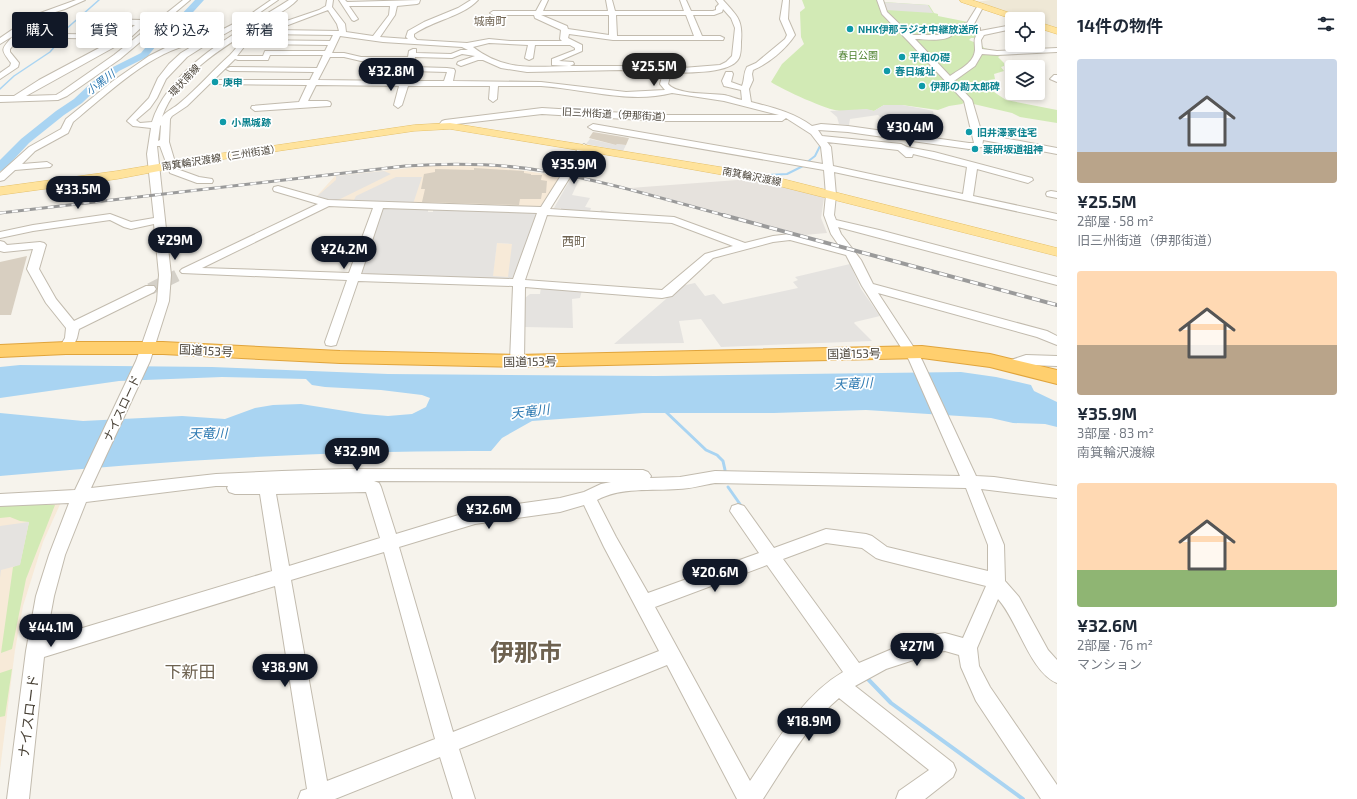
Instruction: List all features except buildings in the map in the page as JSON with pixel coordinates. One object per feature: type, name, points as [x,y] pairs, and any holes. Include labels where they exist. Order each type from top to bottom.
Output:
[{"type":"highway","name":"国道153号","points":[[0,351],[66,348],[145,355],[347,357],[517,361],[913,356],[943,353],[1056,372]]},
{"type":"main road","points":[[966,1],[984,3],[1005,13]]},
{"type":"main road","points":[[1045,27],[1057,31]]},
{"type":"main road","name":"南箕輪沢渡線","points":[[443,126],[586,138],[832,195],[1057,252]]},
{"type":"main road","name":"南箕輪沢渡線（三州街道）","points":[[0,191],[78,181],[217,157],[401,130],[443,126]]},
{"type":"street","points":[[50,12],[82,0]]},
{"type":"street","points":[[171,12],[186,0]]},
{"type":"street","points":[[224,31],[247,19],[275,0]]},
{"type":"street","name":"環状南線","points":[[145,355],[159,316],[164,287],[163,253],[152,169],[152,144],[160,111],[171,93],[201,62],[294,0]]},
{"type":"street","points":[[343,2],[417,2],[417,0]]},
{"type":"street","points":[[544,0],[537,17],[564,28],[566,31],[613,38],[720,38]]},
{"type":"street","points":[[609,0],[612,15],[613,38]]},
{"type":"street","points":[[683,0],[689,13],[688,23],[699,38]]},
{"type":"street","points":[[747,103],[745,89],[749,80],[748,74],[750,69],[759,66],[791,36],[784,19],[786,0]]},
{"type":"street","points":[[811,129],[821,127],[848,129],[973,146],[979,145],[968,100],[917,47],[910,37],[884,13],[880,0]]},
{"type":"street","points":[[343,2],[354,19]]},
{"type":"street","points":[[376,38],[392,15],[393,2]]},
{"type":"street","points":[[288,22],[329,3],[341,24],[341,33],[333,43],[302,104]]},
{"type":"street","points":[[566,31],[564,39],[579,47],[578,51],[556,59],[555,63],[670,71],[722,67],[733,62],[736,57],[738,46],[738,24],[722,3],[719,7],[720,11],[718,12],[586,17]]},
{"type":"street","points":[[971,25],[970,24],[979,8],[984,3]]},
{"type":"street","points":[[398,105],[412,57],[414,41],[410,37],[411,33],[427,23],[468,5],[475,7]]},
{"type":"street","points":[[444,15],[475,7]]},
{"type":"street","points":[[492,13],[612,15]]},
{"type":"street","points":[[132,32],[140,25]]},
{"type":"street","points":[[910,37],[944,37],[947,36],[944,34],[946,30],[950,28],[971,25]]},
{"type":"street","points":[[971,25],[981,34]]},
{"type":"street","points":[[950,80],[978,59],[980,51],[977,40],[981,34],[1005,29]]},
{"type":"street","points":[[0,33],[12,32]]},
{"type":"street","points":[[288,32],[341,33],[383,40],[414,41],[465,46],[489,41],[569,43]]},
{"type":"street","points":[[0,42],[12,33]]},
{"type":"street","points":[[0,99],[58,97],[101,69],[140,38]]},
{"type":"street","points":[[2,66],[7,53],[6,48],[12,42]]},
{"type":"street","points":[[288,42],[333,43]]},
{"type":"street","points":[[529,58],[532,43]]},
{"type":"street","points":[[465,46],[486,58],[516,70],[529,71],[543,69],[628,68]]},
{"type":"street","points":[[15,99],[44,81],[109,48]]},
{"type":"street","points":[[0,178],[32,149],[65,131],[69,121],[146,60],[161,52],[173,48]]},
{"type":"street","points":[[157,124],[138,125],[131,122],[132,119],[147,106],[162,78],[172,66],[184,55],[195,48]]},
{"type":"street","points":[[208,181],[197,180],[172,171],[164,142],[166,119],[169,114],[184,104],[218,68],[234,56],[240,48]]},
{"type":"street","points":[[245,48],[230,69],[218,82],[541,84],[626,95],[664,93],[672,91]]},
{"type":"street","points":[[266,55],[271,48]]},
{"type":"street","points":[[980,51],[997,53],[1057,50]]},
{"type":"street","points":[[238,58],[266,55],[298,56],[327,54],[344,55],[356,59],[452,56],[461,52],[477,53]]},
{"type":"street","points":[[0,77],[14,67],[15,63],[7,53]]},
{"type":"street","points":[[290,70],[298,56]]},
{"type":"street","points":[[461,64],[477,58],[486,58]]},
{"type":"street","points":[[230,69],[320,70]]},
{"type":"street","points":[[408,70],[447,70],[450,71],[448,83]]},
{"type":"street","points":[[670,71],[666,75],[664,84],[672,91],[686,95],[717,97],[772,109],[794,118],[811,129],[821,139],[826,147],[832,195],[829,215],[836,234],[850,253],[868,286],[913,356],[970,478],[996,545],[996,583],[968,648],[970,667],[980,688],[1054,799]]},
{"type":"street","points":[[729,74],[726,81],[728,84],[745,89]]},
{"type":"street","points":[[493,99],[494,83]]},
{"type":"street","points":[[255,108],[302,104],[326,104]]},
{"type":"street","name":"旧三州街道（伊那街道）","points":[[443,126],[445,123],[465,120],[528,112],[556,111],[659,118],[794,118]]},
{"type":"street","points":[[517,361],[518,283],[544,211],[600,115]]},
{"type":"street","points":[[978,136],[1057,151]]},
{"type":"street","points":[[586,138],[828,168],[1057,217]]},
{"type":"street","points":[[821,139],[901,147],[907,153],[934,155],[972,167],[1028,180]]},
{"type":"street","points":[[152,144],[164,142]]},
{"type":"street","points":[[12,167],[47,165]]},
{"type":"street","points":[[968,198],[972,167]]},
{"type":"street","points":[[278,189],[327,203],[544,211],[674,220],[743,246]]},
{"type":"street","points":[[327,203],[183,273],[518,283],[662,294],[668,293],[709,256],[773,239],[790,237],[850,253]]},
{"type":"street","points":[[331,342],[379,205]]},
{"type":"street","points":[[0,235],[33,228],[110,217],[118,218],[124,224],[132,225],[159,220]]},
{"type":"street","points":[[831,222],[875,232],[1057,281]]},
{"type":"street","points":[[0,244],[4,249],[40,245],[33,269],[46,293],[62,317],[73,327]]},
{"type":"street","points":[[868,286],[1042,334],[1057,341]]},
{"type":"street","points":[[73,327],[150,289]]},
{"type":"street","points":[[66,348],[71,338],[73,327]]},
{"type":"street","name":"ナイスロード","points":[[18,799],[35,651],[45,596],[57,555],[81,493],[145,355]]},
{"type":"street","points":[[0,500],[216,480],[345,475],[680,476],[695,481]]},
{"type":"street","points":[[35,651],[282,574],[475,518],[560,505],[588,497],[601,490],[629,485],[680,483],[715,478],[970,478],[1057,492]]},
{"type":"street","points":[[216,480],[230,488],[373,487],[390,542],[446,745],[464,799]]},
{"type":"street","points":[[267,488],[282,574],[316,798],[671,655]]},
{"type":"street","points":[[588,497],[610,542],[750,799],[808,716],[823,699],[839,686],[859,673],[938,643],[945,642],[968,648]]},
{"type":"street","points":[[738,510],[775,556],[859,673]]},
{"type":"street","points":[[644,603],[826,536],[866,541],[882,553],[996,583],[1013,603],[1041,656],[1057,674]]},
{"type":"street","points":[[839,686],[946,770],[907,799]]},
{"type":"shaded area","points":[[991,0],[1057,0],[1057,30],[1045,26],[1045,12],[1005,13],[974,2]]},
{"type":"shaded area","points":[[882,2],[928,5],[933,13],[886,10]]},
{"type":"shaded area","points":[[884,105],[902,105],[933,111],[934,117],[912,120],[913,129],[903,128],[901,123],[892,122],[889,118],[880,117],[878,115],[850,119],[849,125],[839,124],[837,117],[830,111],[867,109],[874,111]]},
{"type":"shaded area","points":[[590,139],[616,145],[626,145],[623,151],[586,144]]},
{"type":"shaded area","points":[[462,165],[498,167],[560,176],[543,205],[539,207],[327,202],[315,198],[335,176],[428,166]]},
{"type":"shaded area","points":[[384,171],[391,174],[334,202],[315,198],[336,180],[336,176]]},
{"type":"shaded area","points":[[396,177],[422,177],[413,204],[353,202],[356,196]]},
{"type":"shaded area","points":[[571,178],[579,180],[572,195],[590,198],[585,207],[591,208],[590,211],[600,212],[601,210],[617,213],[561,211],[561,208],[554,208]]},
{"type":"shaded area","points":[[751,179],[824,198],[821,218],[827,233],[804,235],[630,188]]},
{"type":"shaded area","points":[[381,208],[428,209],[428,212],[433,212],[433,210],[540,213],[511,281],[357,276]],"holes":[[[497,243],[512,244],[508,277],[493,276]]]},
{"type":"shaded area","points":[[497,243],[513,244],[511,281],[492,280]]},
{"type":"shaded area","points":[[850,264],[861,289],[880,316],[854,323],[872,341],[721,347],[701,319],[679,321],[684,343],[614,344],[681,286],[695,283],[705,296],[714,294],[723,304],[798,288],[793,282],[798,280],[795,277]]},
{"type":"shaded area","points":[[541,287],[582,290],[580,298],[572,299],[573,328],[525,327],[525,298],[530,294],[540,294]]},
{"type":"shaded area","points":[[62,500],[43,542],[23,606],[15,650],[0,770],[0,503]]},
{"type":"shaded area","points":[[29,522],[20,565],[1,570],[0,578],[0,526]]},
{"type":"green space","name":"春日公園","points":[[802,0],[882,0],[883,2],[929,5],[934,13],[938,14],[938,16],[968,22],[982,32],[980,38],[971,38],[969,40],[980,43],[984,48],[996,51],[1002,55],[998,57],[1004,63],[1004,66],[1001,67],[1004,71],[994,74],[995,79],[989,80],[985,86],[1005,100],[1057,110],[1057,123],[1020,117],[1012,113],[965,102],[938,110],[902,105],[884,105],[874,111],[840,111],[825,107],[777,86],[771,82],[782,64],[804,44],[801,37],[800,12],[805,8]]},
{"type":"green space","points":[[9,504],[55,505],[26,579],[12,649],[1,653],[13,567],[20,564],[29,522],[20,521],[10,517],[0,518],[0,506]]},
{"type":"green space","points":[[12,669],[5,716],[0,717],[0,673]]},
{"type":"water","name":"天竜川","points":[[20,365],[212,367],[388,374],[656,376],[961,372],[996,377],[1031,385],[1034,391],[1057,402],[1057,427],[1045,424],[1013,423],[991,418],[866,410],[774,413],[643,413],[532,421],[502,438],[491,451],[368,452],[184,461],[0,476],[0,413],[83,421],[182,416],[225,419],[255,408],[273,405],[301,404],[364,414],[388,416],[412,414],[426,407],[430,398],[422,395],[381,390],[325,387],[312,385],[306,379],[222,377],[119,381],[0,398],[0,367]]},
{"type":"waterway","points":[[0,89],[14,76],[50,52],[61,39],[65,30],[99,0]]},
{"type":"waterway","name":"小黒川","points":[[0,167],[25,141],[60,113],[78,101],[95,85],[116,69],[144,55],[162,33],[181,20],[200,0]]},
{"type":"waterway","points":[[806,163],[815,156],[820,146]]},
{"type":"waterway","points":[[768,175],[787,174],[803,166]]},
{"type":"waterway","points":[[665,411],[706,450],[717,455],[723,461],[725,470]]},
{"type":"waterway","points":[[728,487],[742,507]]},
{"type":"waterway","points":[[865,676],[891,703],[1023,799]]},
{"type":"tunnel","points":[[150,289],[180,274]]},
{"type":"railway","points":[[0,213],[405,166],[458,164],[509,166],[567,175],[636,191],[727,216]]},
{"type":"railway","points":[[723,215],[1057,305]]},
{"type":"place","name":"NHK伊那ラジオ中継放送所","points":[[850,29]]},
{"type":"place","name":"平和の礎","points":[[902,57]]},
{"type":"place","name":"春日城址","points":[[887,71]]},
{"type":"place","name":"庚申","points":[[215,82]]},
{"type":"place","name":"伊那の勘太郎碑","points":[[922,86]]},
{"type":"place","name":"小黒城跡","points":[[223,122]]},
{"type":"place","name":"旧井澤家住宅","points":[[969,132]]},
{"type":"place","name":"薬研坂道祖神","points":[[975,149]]},
{"type":"district","name":"城南町","points":[[490,20]]},
{"type":"district","name":"西町","points":[[574,241]]},
{"type":"district","name":"伊那市","points":[[526,651]]},
{"type":"district","name":"下新田","points":[[190,671]]}]
